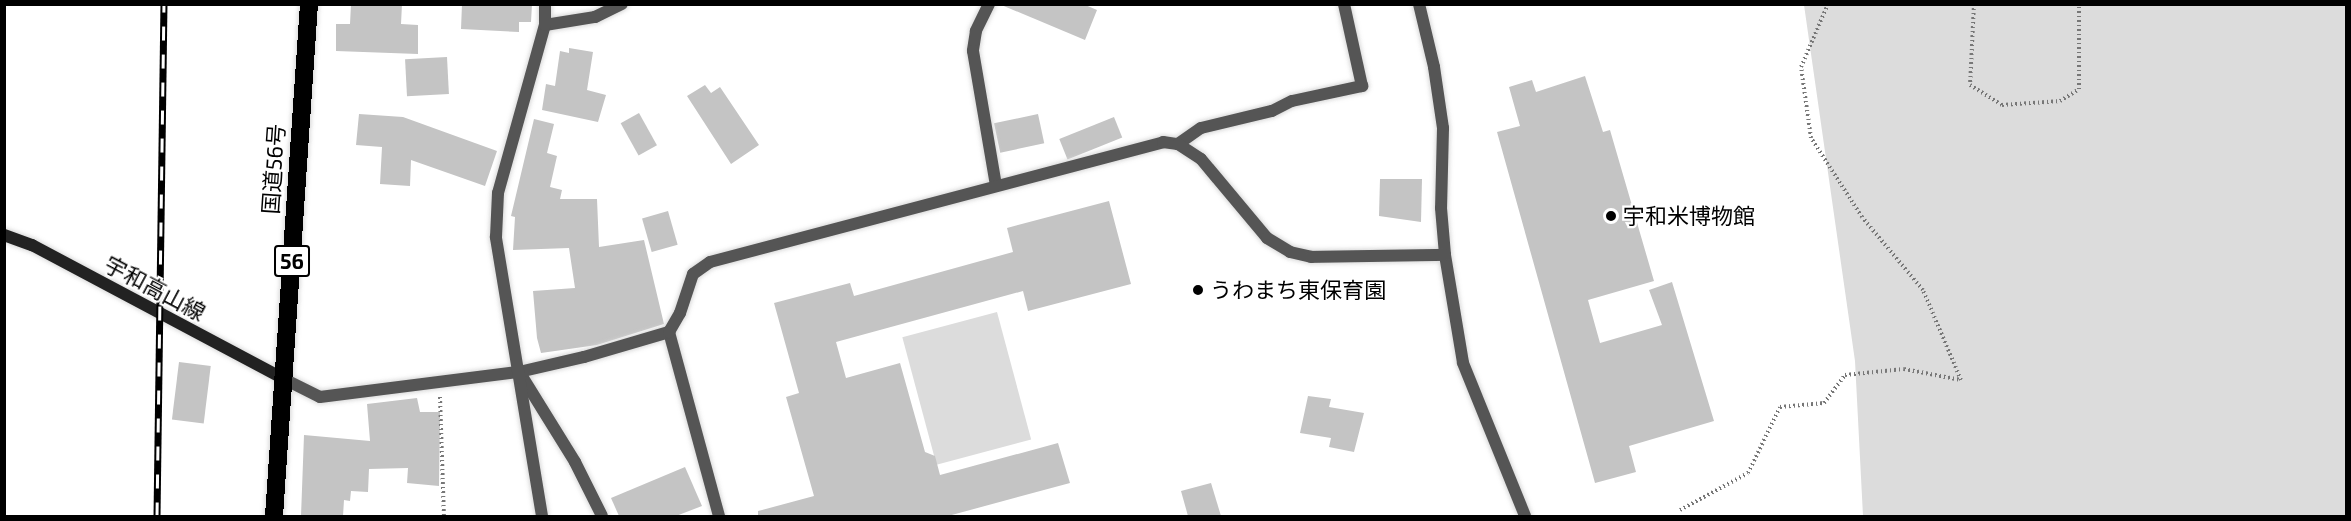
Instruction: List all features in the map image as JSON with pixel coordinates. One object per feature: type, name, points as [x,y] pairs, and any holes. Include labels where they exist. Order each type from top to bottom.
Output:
[{"type":"highway","name":"国道56号","points":[[274,516],[309,4]]},
{"type":"main road","name":"宇和高山線","points":[[4,235],[32,245],[284,379]]},
{"type":"street","points":[[542,516],[496,237],[498,193],[545,24],[545,4]]},
{"type":"street","points":[[545,24],[595,17],[622,4]]},
{"type":"street","points":[[990,4],[976,31],[973,51],[996,185]]},
{"type":"street","points":[[1178,144],[1201,128],[1272,111],[1292,101],[1362,86],[1344,4]]},
{"type":"street","points":[[1419,4],[1434,67],[1443,128],[1441,208],[1445,255],[1463,363],[1525,516]]},
{"type":"street","points":[[284,379],[320,398],[519,372],[584,357],[669,332],[680,313],[693,274],[710,262],[1163,142],[1178,144],[1201,159],[1267,238],[1290,252],[1311,257],[1445,255]]},
{"type":"street","points":[[669,332],[719,516]]},
{"type":"street","points":[[519,372],[575,462],[602,516]]},
{"type":"path","points":[[1680,510],[1748,473],[1780,407],[1824,403],[1845,375],[1904,369],[1960,380],[1923,290],[1862,217],[1811,138],[1801,67],[1828,4]]},
{"type":"path","points":[[1974,4],[1970,85],[2002,105],[2060,101],[2079,89],[2079,4]]},
{"type":"path","points":[[440,384],[444,516]]},
{"type":"shaded area","points":[[1804,5],[2346,5],[2346,516],[1863,516],[1855,361]]},
{"type":"shaded area","points":[[997,312],[1031,440],[937,465],[902,337]]},
{"type":"building","points":[[351,4],[402,4],[401,24],[418,25],[418,54],[336,51],[336,24],[350,24]]},
{"type":"building","points":[[462,4],[532,4],[531,22],[519,22],[519,32],[461,29]]},
{"type":"building","points":[[999,4],[1083,4],[1097,10],[1085,40]]},
{"type":"building","points":[[569,48],[593,52],[587,90],[606,95],[598,122],[542,110],[546,84],[555,86],[560,51],[569,53]]},
{"type":"building","points":[[447,57],[449,94],[407,96],[405,59]]},
{"type":"building","points":[[1585,76],[1603,132],[1610,130],[1654,281],[1588,300],[1600,343],[1662,325],[1649,290],[1672,282],[1714,421],[1629,446],[1636,472],[1595,483],[1497,132],[1520,126],[1509,87],[1532,80],[1536,92]]},
{"type":"building","points":[[705,85],[711,93],[720,87],[759,145],[731,164],[687,96]]},
{"type":"building","points":[[639,113],[657,145],[639,156],[621,123]]},
{"type":"building","points":[[359,114],[403,117],[497,151],[485,186],[411,160],[410,186],[380,184],[382,147],[356,145]]},
{"type":"building","points":[[1038,114],[1044,143],[1000,153],[994,123]]},
{"type":"building","points":[[1114,117],[1122,137],[1068,159],[1059,139]]},
{"type":"building","points":[[534,119],[554,124],[547,153],[557,156],[550,187],[562,190],[560,199],[597,199],[599,247],[644,240],[664,324],[597,345],[541,353],[537,338],[533,291],[575,288],[569,248],[513,250],[515,217],[511,216]]},
{"type":"building","points":[[1380,179],[1422,179],[1421,222],[1379,216]]},
{"type":"building","points":[[1109,201],[1131,284],[1028,311],[1023,291],[836,342],[846,378],[900,363],[925,452],[935,456],[940,475],[1058,443],[1070,483],[948,516],[758,516],[758,511],[814,496],[786,397],[799,393],[774,303],[850,283],[854,296],[1013,252],[1007,228]]},
{"type":"building","points":[[668,211],[678,245],[652,252],[642,218]]},
{"type":"building","points":[[179,362],[211,366],[204,423],[172,420]]},
{"type":"building","points":[[1308,396],[1331,399],[1329,407],[1364,413],[1354,452],[1329,447],[1331,438],[1300,433]]},
{"type":"building","points":[[417,398],[420,412],[440,412],[439,486],[407,483],[408,468],[369,469],[368,492],[351,491],[350,501],[344,500],[343,516],[301,516],[304,435],[370,441],[367,404]]},
{"type":"building","points":[[685,467],[702,506],[676,516],[619,516],[611,498]]},
{"type":"building","points":[[1211,483],[1221,516],[1188,516],[1181,491]]},
{"type":"railway","points":[[157,516],[164,4]]},
{"type":"place","name":"宇和米博物館","points":[[1611,216]]},
{"type":"place","name":"うわまち東保育園","points":[[1198,290]]}]
